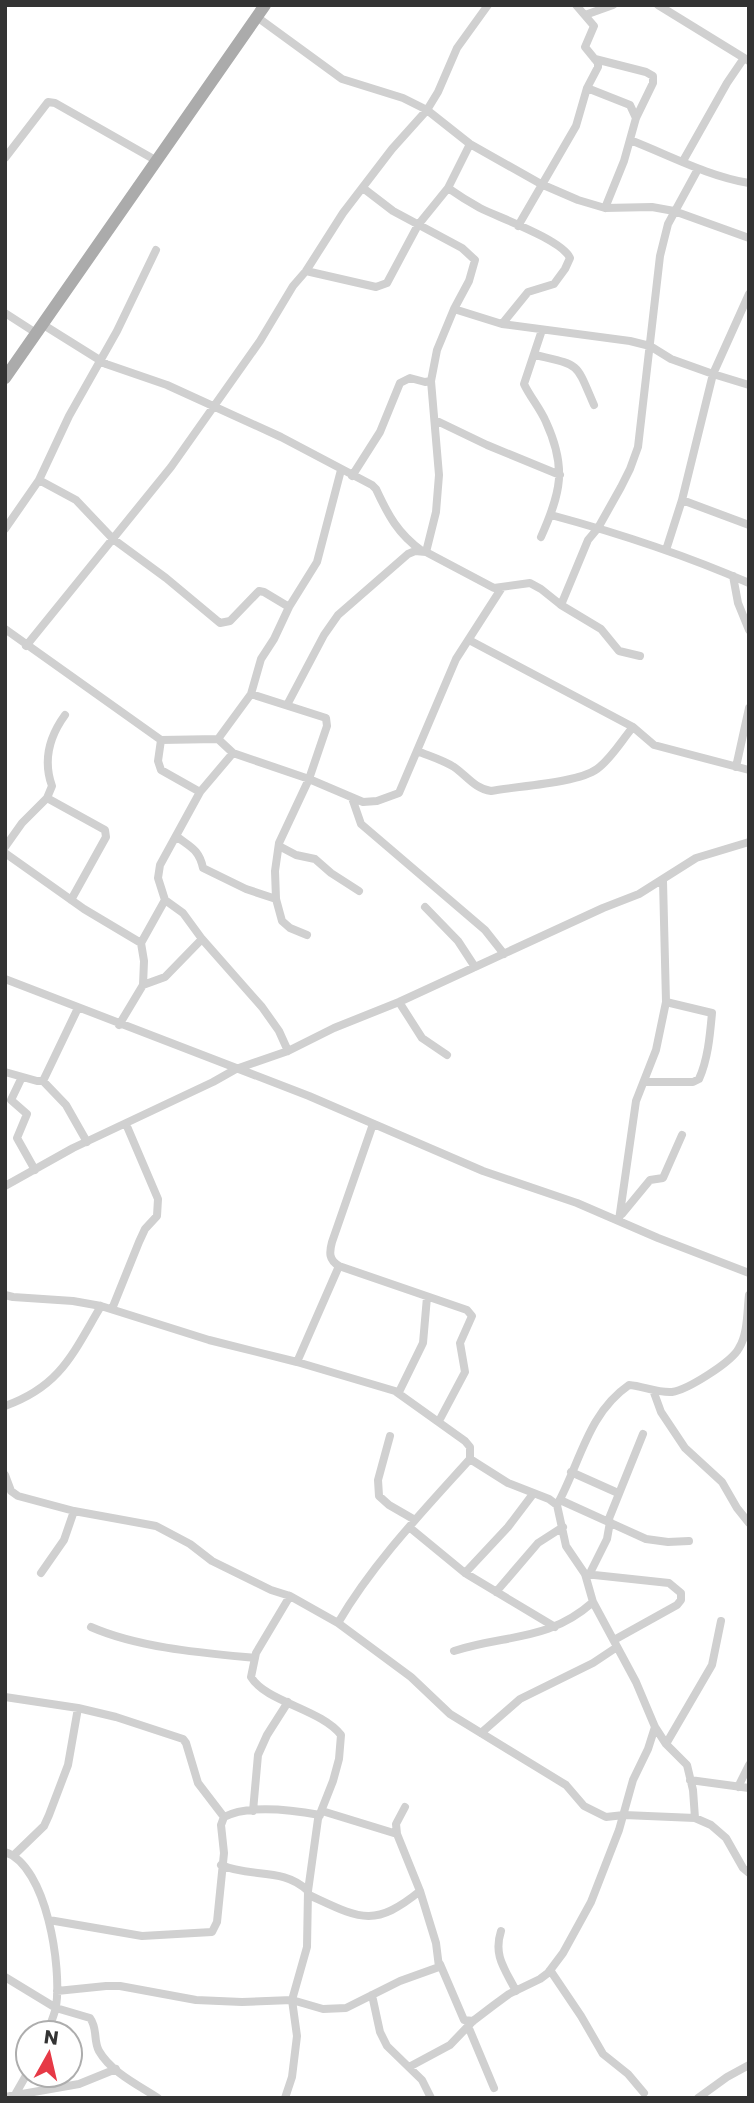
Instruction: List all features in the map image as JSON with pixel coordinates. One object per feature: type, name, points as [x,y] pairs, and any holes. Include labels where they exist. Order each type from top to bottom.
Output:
[{"type":"main road","points":[[5,378],[265,5]]},
{"type":"street","points":[[26,646],[172,467],[260,341],[293,286],[306,271],[343,213],[392,149],[427,110],[457,48],[488,5]]},
{"type":"street","points":[[518,226],[576,126],[587,88],[598,67],[595,59],[584,47],[594,26],[576,5]]},
{"type":"street","points":[[585,15],[613,5]]},
{"type":"street","points":[[658,5],[746,60],[727,83],[683,161]]},
{"type":"street","points":[[257,17],[342,79],[403,98],[427,110],[470,144],[541,184],[578,200],[606,208],[652,207],[674,211],[749,238]]},
{"type":"street","points":[[595,59],[653,76],[653,83],[636,118],[606,208]]},
{"type":"street","points":[[587,88],[630,105],[636,118]]},
{"type":"street","points":[[5,158],[48,102],[55,103],[157,161]]},
{"type":"street","points":[[630,140],[698,169],[749,183]]},
{"type":"street","points":[[306,271],[382,286],[391,276],[418,225],[448,188],[470,144]]},
{"type":"street","points":[[561,605],[588,540],[598,528],[630,469],[638,446],[660,256],[668,224],[698,169]]},
{"type":"street","points":[[363,188],[393,211],[462,248],[475,260],[470,281],[454,309],[437,350],[431,381],[439,475],[436,512],[424,552]]},
{"type":"street","points":[[448,188],[478,207],[545,239],[567,252],[570,258],[554,284],[528,292],[502,324]]},
{"type":"street","points":[[5,529],[39,480],[69,416],[98,360],[117,331],[156,250]]},
{"type":"street","points":[[666,550],[682,500],[713,374],[749,293]]},
{"type":"street","points":[[454,309],[502,324],[650,346],[671,359],[749,385]]},
{"type":"street","points":[[5,313],[98,360],[167,385],[281,437],[376,489],[391,522],[409,542],[424,552],[494,588],[530,583],[601,629],[619,651],[640,656]]},
{"type":"street","points":[[541,537],[559,489],[560,475],[556,447],[545,419],[524,384],[542,330]]},
{"type":"street","points":[[535,355],[572,364],[579,370],[594,405]]},
{"type":"street","points":[[352,476],[380,432],[400,383],[410,379],[431,381]]},
{"type":"street","points":[[435,420],[560,475]]},
{"type":"street","points":[[218,739],[251,694],[261,659],[317,562],[341,470]]},
{"type":"street","points":[[39,480],[76,500],[113,539],[220,623],[230,621],[259,591],[289,607]]},
{"type":"street","points":[[682,500],[749,525]]},
{"type":"street","points":[[551,515],[666,550],[749,583]]},
{"type":"street","points":[[287,705],[324,635],[338,615],[408,554],[424,552]]},
{"type":"street","points":[[733,576],[738,603],[749,630]]},
{"type":"street","points":[[5,629],[161,740],[218,739],[233,754],[309,779],[363,802],[377,801],[399,793],[456,659],[501,589]]},
{"type":"street","points":[[469,640],[633,727],[654,745],[749,770]]},
{"type":"street","points":[[251,694],[326,718],[327,726],[309,779],[279,846],[275,872],[276,899],[282,921],[290,928],[307,935]]},
{"type":"street","points":[[736,767],[749,708]]},
{"type":"street","points":[[5,847],[22,823],[47,799],[52,786],[47,773],[50,740],[65,715]]},
{"type":"street","points":[[417,751],[453,766],[474,784],[491,791],[577,778],[595,771],[633,727]]},
{"type":"street","points":[[161,740],[158,761],[161,770],[200,792]]},
{"type":"street","points":[[233,754],[200,792],[160,865],[158,878],[165,900],[183,913],[202,940],[262,1007],[279,1031],[288,1051]]},
{"type":"street","points":[[352,798],[361,824],[485,930],[504,954]]},
{"type":"street","points":[[47,799],[105,830],[106,838],[71,900]]},
{"type":"street","points":[[176,836],[201,856],[203,868],[246,889],[276,899]]},
{"type":"street","points":[[5,1186],[236,1069],[288,1051],[334,1028],[399,1003],[651,888],[696,858],[749,842]]},
{"type":"street","points":[[279,846],[296,855],[315,859],[359,891]]},
{"type":"street","points":[[5,853],[71,900],[141,943]]},
{"type":"street","points":[[619,1219],[636,1101],[656,1050],[666,1002],[663,881]]},
{"type":"street","points":[[119,1025],[143,985],[144,961],[141,943],[165,900]]},
{"type":"street","points":[[425,907],[458,941],[475,967]]},
{"type":"street","points":[[143,985],[165,977],[202,940]]},
{"type":"street","points":[[5,979],[309,1096],[482,1171],[619,1219],[658,1238],[749,1273]]},
{"type":"street","points":[[645,1082],[693,1082],[701,1077],[709,1047],[712,1013],[666,1002]]},
{"type":"street","points":[[399,1003],[422,1038],[447,1055]]},
{"type":"street","points":[[43,1081],[78,1008]]},
{"type":"street","points":[[5,1072],[43,1081],[66,1105],[88,1142]]},
{"type":"street","points":[[22,1077],[10,1100],[27,1114],[17,1138],[35,1170]]},
{"type":"street","points":[[112,1309],[139,1242],[145,1229],[157,1216],[159,1207],[126,1124]]},
{"type":"street","points":[[373,1124],[330,1249],[331,1259],[339,1266],[467,1310],[472,1319],[460,1343],[466,1367],[464,1376],[439,1421]]},
{"type":"street","points":[[619,1219],[648,1181],[654,1178],[662,1179],[682,1135]]},
{"type":"street","points":[[298,1362],[339,1266]]},
{"type":"street","points":[[5,1295],[101,1306],[209,1340],[298,1362],[399,1392],[470,1447],[470,1459],[412,1524],[350,1602],[338,1623]]},
{"type":"street","points":[[695,1818],[690,1780],[683,1759],[666,1744],[655,1727],[593,1602],[587,1574],[566,1546],[558,1503],[594,1422],[625,1388],[629,1385],[673,1392],[686,1388],[740,1348],[749,1295]]},
{"type":"street","points":[[399,1392],[423,1343],[427,1297]]},
{"type":"street","points":[[5,1406],[47,1385],[59,1374],[101,1306]]},
{"type":"street","points":[[653,1390],[661,1412],[685,1448],[723,1482],[737,1508],[749,1523]]},
{"type":"street","points":[[587,1574],[607,1539],[609,1521],[618,1493],[643,1434]]},
{"type":"street","points":[[390,1436],[378,1480],[379,1496],[465,1573],[555,1626]]},
{"type":"street","points":[[470,1459],[508,1483],[609,1521],[646,1539],[689,1541]]},
{"type":"street","points":[[571,1472],[618,1493]]},
{"type":"street","points":[[5,1475],[8,1494],[74,1511],[156,1526],[190,1544],[212,1561],[271,1590],[290,1596],[338,1623],[411,1677],[450,1714],[566,1785],[584,1807],[606,1817],[624,1815],[695,1818],[710,1825],[726,1838],[743,1868],[749,1873]]},
{"type":"street","points":[[465,1573],[508,1527],[533,1494]]},
{"type":"street","points":[[41,1573],[64,1540],[74,1511]]},
{"type":"street","points":[[496,1592],[538,1543],[563,1527]]},
{"type":"street","points":[[481,1732],[520,1699],[593,1663],[636,1626],[677,1605],[681,1600],[681,1593],[676,1586],[669,1583],[587,1574]]},
{"type":"street","points":[[285,2098],[292,2077],[297,2036],[292,2000],[307,1947],[309,1893],[321,1813],[339,1759],[341,1735],[329,1724],[254,1683],[251,1671],[255,1658],[290,1596]]},
{"type":"street","points":[[454,1651],[477,1643],[531,1635],[555,1626],[593,1602]]},
{"type":"street","points":[[666,1744],[712,1665],[721,1620]]},
{"type":"street","points":[[92,1628],[144,1644],[255,1658]]},
{"type":"street","points":[[5,1696],[116,1717],[183,1740],[198,1783],[225,1817]]},
{"type":"street","points":[[253,1811],[258,1755],[288,1702]]},
{"type":"street","points":[[52,2019],[57,1991],[49,1920],[34,1881],[10,1853],[44,1826],[50,1815],[68,1765],[78,1708]]},
{"type":"street","points":[[409,2067],[450,2045],[470,2024],[516,1991],[540,1979],[563,1953],[591,1902],[655,1727]]},
{"type":"street","points":[[738,1787],[749,1765]]},
{"type":"street","points":[[690,1780],[749,1788]]},
{"type":"street","points":[[405,1807],[396,1824],[397,1834],[420,1891],[440,1964],[464,2020],[470,2024],[494,2088]]},
{"type":"street","points":[[49,1920],[142,1936],[212,1932],[217,1922],[224,1853],[221,1825],[230,1814],[280,1810],[321,1813],[397,1834]]},
{"type":"street","points":[[221,1866],[230,1870],[276,1875],[294,1880],[309,1893],[347,1913],[368,1917],[400,1908],[420,1891]]},
{"type":"street","points":[[501,1931],[497,1949],[516,1991]]},
{"type":"street","points":[[57,1991],[106,1986],[196,2000],[292,2000],[323,2009],[346,2008],[440,1964]]},
{"type":"street","points":[[550,1970],[582,2016],[603,2054],[628,2074],[643,2093]]},
{"type":"street","points":[[5,1977],[56,2008],[90,2018],[96,2028],[96,2045],[101,2054],[116,2069],[158,2098]]},
{"type":"street","points":[[372,1995],[387,2046],[422,2080],[431,2098]]},
{"type":"street","points":[[698,2098],[749,2065]]},
{"type":"street","points":[[5,2096],[79,2084],[116,2069]]},
{"type":"street","points":[[16,2093],[18,2089]]}]
